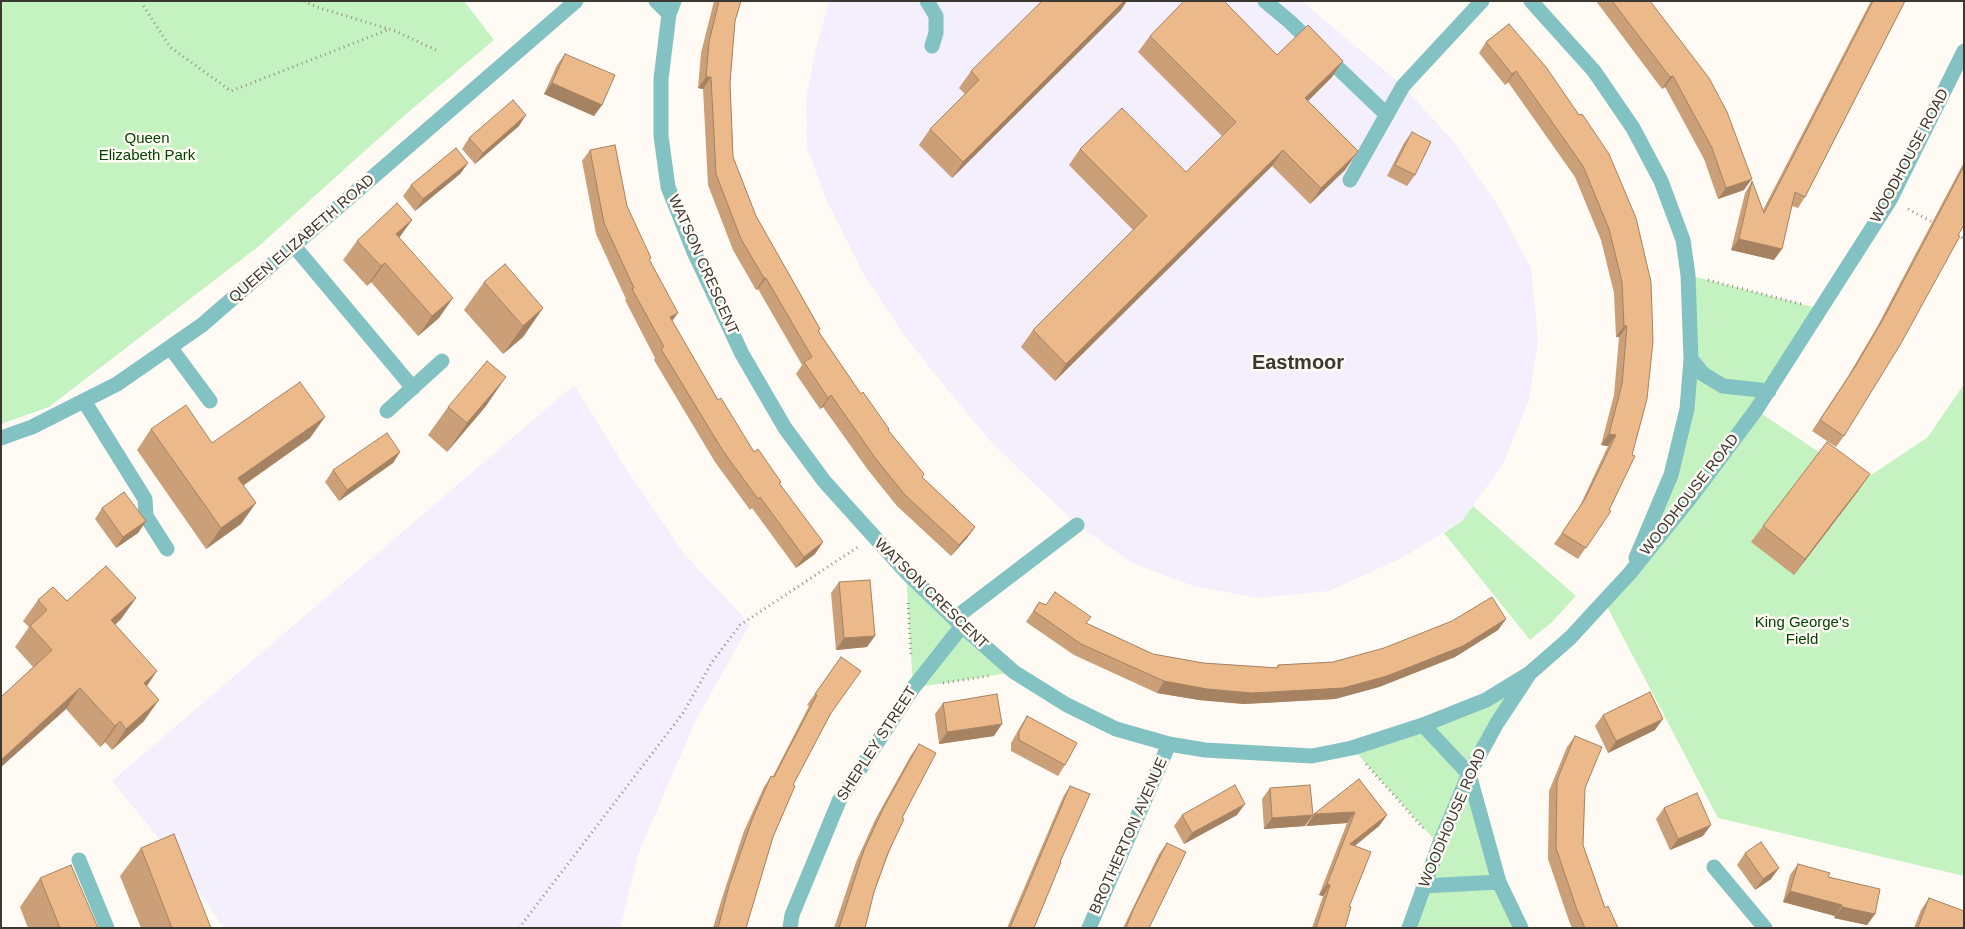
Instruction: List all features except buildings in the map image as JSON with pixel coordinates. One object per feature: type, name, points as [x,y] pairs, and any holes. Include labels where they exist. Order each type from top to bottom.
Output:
[{"type":"street","name":"QUEEN ELIZABETH ROAD","points":[[1,438],[32,427],[117,384],[202,325],[576,1]]},
{"type":"street","name":"WATSON CRESCENT","points":[[656,1],[672,8],[661,78],[661,126],[668,187],[694,252],[742,354],[785,428],[824,481],[906,572],[1014,672],[1067,704],[1116,729],[1169,744],[1205,750],[1312,756],[1352,748],[1423,725],[1486,700],[1530,673]]},
{"type":"street","points":[[928,1],[936,16],[936,33],[932,46]]},
{"type":"street","points":[[1265,1],[1289,21],[1387,115]]},
{"type":"street","points":[[1350,180],[1403,86],[1482,1]]},
{"type":"street","points":[[1531,1],[1594,71],[1633,128],[1661,181],[1683,240],[1688,274],[1690,359],[1687,409],[1670,475],[1630,573]]},
{"type":"street","name":"WOODHOUSE ROAD","points":[[1409,928],[1423,886],[1469,774],[1497,723],[1530,673],[1570,638],[1630,573],[1694,493],[1768,391],[1890,200],[1964,51]]},
{"type":"street","points":[[294,246],[412,388]]},
{"type":"street","points":[[170,347],[210,401]]},
{"type":"street","points":[[1690,359],[1703,374],[1723,386],[1768,391]]},
{"type":"street","points":[[387,410],[442,361]]},
{"type":"street","points":[[84,401],[145,499],[146,516],[167,549]]},
{"type":"street","name":"SHEPLEY STREET","points":[[790,928],[792,915],[839,801],[958,622],[1077,525]]},
{"type":"street","points":[[1423,725],[1469,774],[1499,882],[1521,928]]},
{"type":"street","name":"BROTHERTON AVENUE","points":[[1089,928],[1169,744]]},
{"type":"street","points":[[79,860],[107,928]]},
{"type":"street","points":[[1714,867],[1766,928]]},
{"type":"street","points":[[1423,886],[1499,882]]},
{"type":"path","points":[[143,1],[143,5],[170,47],[231,91],[390,30]]},
{"type":"path","points":[[304,1],[317,8],[390,30],[438,51]]},
{"type":"path","points":[[1890,200],[1939,226]]},
{"type":"path","points":[[1956,235],[1964,239]]},
{"type":"path","points":[[1688,274],[1821,309]]},
{"type":"path","points":[[519,928],[683,713],[712,662],[740,625],[873,537]]},
{"type":"path","points":[[1352,748],[1439,845]]},
{"type":"shaded area","points":[[829,1],[1302,1],[1403,86],[1453,141],[1497,204],[1531,268],[1538,340],[1529,400],[1503,464],[1462,521],[1404,557],[1329,591],[1258,598],[1194,586],[1134,564],[1077,525],[992,443],[902,332],[864,275],[826,199],[807,147],[806,100],[816,49]]},
{"type":"shaded area","points":[[574,385],[627,470],[685,555],[750,624],[695,722],[639,852],[620,928],[224,928],[173,856],[112,781]]},
{"type":"green space","name":"Queen Elizabeth Park","points":[[1,1],[464,1],[494,40],[406,114],[259,246],[49,407],[1,424]]},
{"type":"green space","name":"King George's Field","points":[[1688,275],[1821,309],[1756,410],[1862,481],[1928,437],[1964,384],[1964,876],[1718,818],[1604,601],[1630,573],[1687,409]]},
{"type":"green space","points":[[1473,506],[1576,596],[1552,622],[1530,640],[1444,533],[1462,521]]},
{"type":"green space","points":[[906,572],[1014,672],[913,688]]},
{"type":"green space","points":[[1530,673],[1469,774],[1521,928],[1409,928],[1439,845],[1352,748],[1423,725]]},
{"type":"district","name":"Eastmoor","points":[[1298,363]]}]
